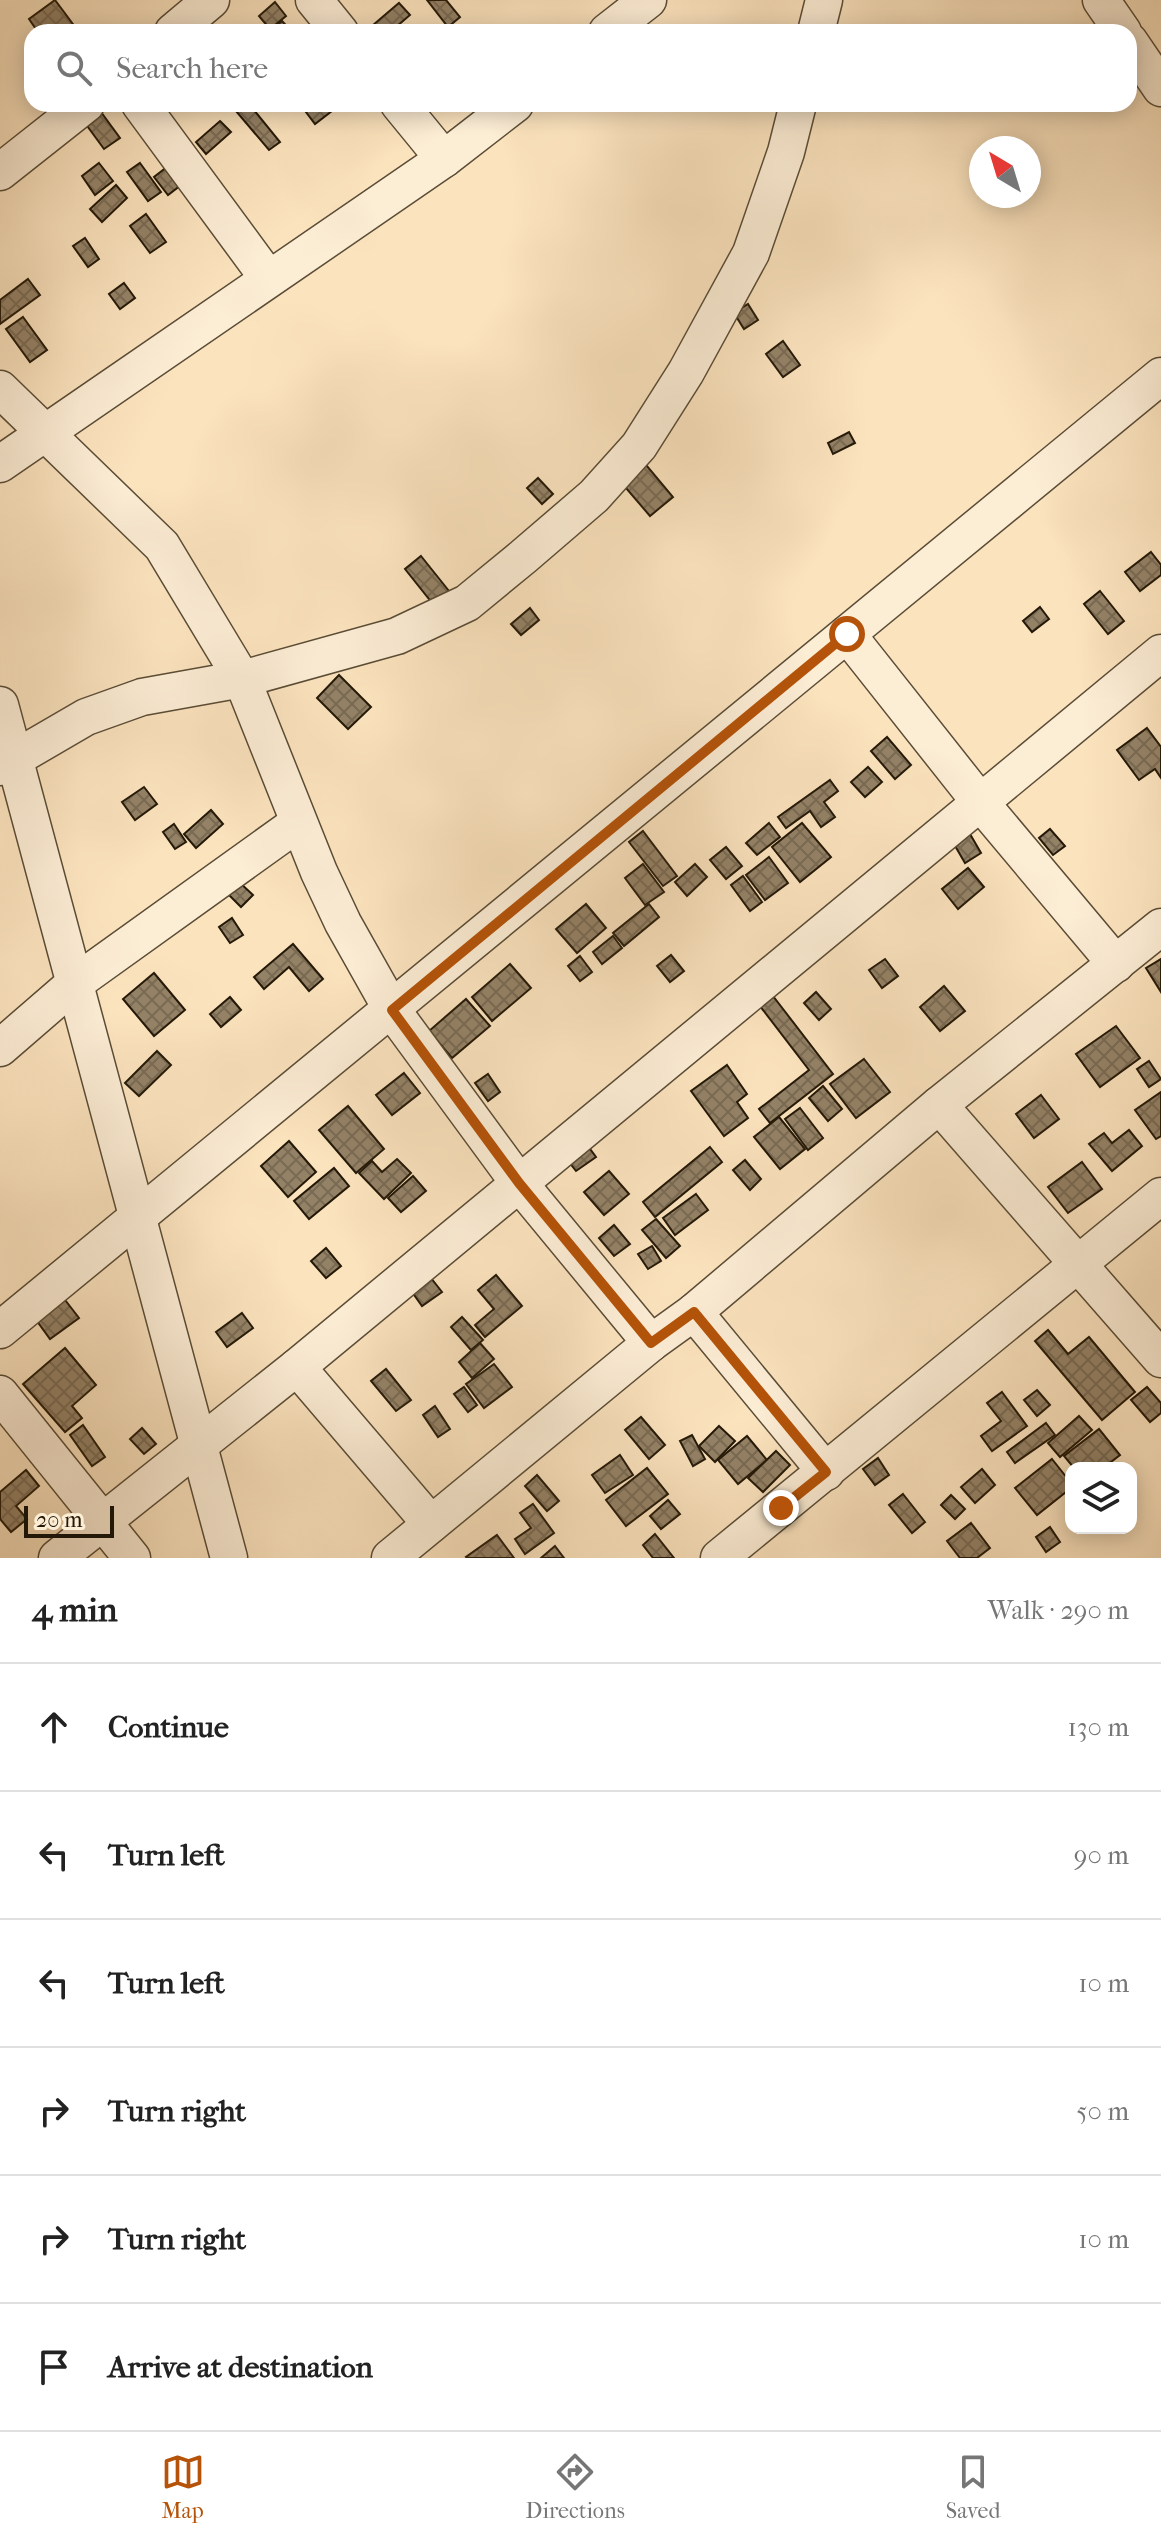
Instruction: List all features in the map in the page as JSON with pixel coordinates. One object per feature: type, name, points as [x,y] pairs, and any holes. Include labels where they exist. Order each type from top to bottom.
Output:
[{"type":"street","points":[[182,24],[211,0]]},
{"type":"street","points":[[314,0],[334,24]]},
{"type":"street","points":[[617,24],[648,0]]},
{"type":"street","points":[[818,24],[824,0]]},
{"type":"street","points":[[1101,0],[1118,24]]},
{"type":"street","points":[[1137,53],[1161,88]]},
{"type":"street","points":[[0,172],[76,112]]},
{"type":"street","points":[[146,112],[268,278]]},
{"type":"street","points":[[406,112],[444,159]]},
{"type":"street","points":[[0,464],[444,159],[505,112]]},
{"type":"street","points":[[8,761],[86,717],[142,697],[242,679],[397,636],[467,603],[594,496],[639,446],[686,372],[751,253],[786,152],[796,112]]},
{"type":"street","points":[[0,1330],[1161,376]]},
{"type":"street","points":[[0,389],[162,546],[242,679],[298,823],[343,923],[392,1010],[519,1183],[651,1343]]},
{"type":"street","points":[[847,634],[980,802],[1116,964]]},
{"type":"street","points":[[57,1558],[297,1367],[1161,653]]},
{"type":"street","points":[[0,705],[8,761],[75,983],[91,1053],[229,1558]]},
{"type":"street","points":[[0,1048],[75,983],[298,823]]},
{"type":"street","points":[[390,1558],[651,1343],[694,1312],[939,1105],[1161,927]]},
{"type":"street","points":[[939,1105],[1161,1359]]},
{"type":"street","points":[[719,1558],[756,1547],[826,1472],[1161,1196]]},
{"type":"street","points":[[694,1312],[826,1472]]},
{"type":"street","points":[[297,1367],[431,1524]]},
{"type":"street","points":[[0,1394],[132,1558]]},
{"type":"building","points":[[55,0],[73,24],[32,24],[29,19]]},
{"type":"building","points":[[427,0],[446,0],[460,17],[452,24],[446,24]]},
{"type":"building","points":[[275,2],[286,16],[276,24],[266,24],[259,16]]},
{"type":"building","points":[[399,3],[410,15],[400,24],[374,24]]},
{"type":"building","points":[[101,112],[120,138],[104,149],[85,123]]},
{"type":"building","points":[[237,112],[256,112],[280,142],[269,150]]},
{"type":"building","points":[[306,112],[331,112],[315,124]]},
{"type":"building","points":[[220,121],[231,132],[206,154],[196,142]]},
{"type":"building","points":[[193,147],[207,165],[168,195],[154,177]]},
{"type":"building","points":[[99,163],[113,181],[95,195],[82,176]]},
{"type":"building","points":[[140,163],[161,192],[148,201],[127,172]]},
{"type":"building","points":[[116,185],[127,198],[102,222],[90,209]]},
{"type":"building","points":[[146,214],[166,242],[150,253],[130,226]]},
{"type":"building","points":[[85,238],[99,259],[88,267],[73,246]]},
{"type":"building","points":[[28,279],[40,295],[0,324],[0,300]]},
{"type":"building","points":[[124,283],[135,298],[120,309],[109,294]]},
{"type":"building","points":[[748,304],[758,320],[744,329],[734,313]]},
{"type":"building","points":[[23,317],[47,350],[30,362],[6,329]]},
{"type":"building","points":[[783,341],[800,365],[783,377],[766,354]]},
{"type":"building","points":[[849,432],[855,443],[833,454],[828,443]]},
{"type":"building","points":[[631,447],[673,497],[650,516],[608,467]]},
{"type":"building","points":[[538,478],[553,494],[542,504],[527,488]]},
{"type":"building","points":[[1151,552],[1161,565],[1161,575],[1140,591],[1125,572]]},
{"type":"building","points":[[421,556],[449,591],[433,604],[405,569]]},
{"type":"building","points":[[1100,591],[1124,621],[1108,634],[1084,604]]},
{"type":"building","points":[[1040,607],[1049,619],[1032,632],[1023,621]]},
{"type":"building","points":[[530,608],[539,620],[521,635],[511,624]]},
{"type":"building","points":[[339,675],[371,707],[348,729],[317,698]]},
{"type":"building","points":[[1147,728],[1161,747],[1161,778],[1155,769],[1139,780],[1117,750]]},
{"type":"building","points":[[887,737],[911,765],[895,779],[871,751]]},
{"type":"building","points":[[868,767],[882,782],[865,797],[851,782]]},
{"type":"building","points":[[830,780],[838,791],[824,802],[835,817],[821,827],[810,811],[786,828],[778,817]]},
{"type":"building","points":[[144,787],[157,804],[135,820],[122,802]]},
{"type":"building","points":[[211,810],[223,824],[196,848],[184,834]]},
{"type":"building","points":[[769,823],[780,837],[757,855],[746,843]]},
{"type":"building","points":[[802,823],[831,857],[800,882],[772,847]]},
{"type":"building","points":[[174,824],[186,842],[175,849],[163,832]]},
{"type":"building","points":[[1050,829],[1065,846],[1053,855],[1039,838]]},
{"type":"building","points":[[643,831],[677,876],[663,886],[629,842]]},
{"type":"building","points":[[970,834],[981,853],[965,863],[954,844]]},
{"type":"building","points":[[726,847],[742,866],[726,879],[710,860]]},
{"type":"building","points":[[769,857],[788,883],[765,900],[746,875]]},
{"type":"building","points":[[643,864],[664,892],[645,905],[625,878]]},
{"type":"building","points":[[695,864],[707,877],[687,896],[675,882]]},
{"type":"building","points":[[968,868],[984,887],[958,909],[942,889]]},
{"type":"building","points":[[743,876],[762,902],[750,911],[731,885]]},
{"type":"building","points":[[238,881],[253,895],[241,907],[227,893]]},
{"type":"building","points":[[586,904],[606,928],[577,953],[556,929]]},
{"type":"building","points":[[649,904],[659,917],[624,946],[613,933]]},
{"type":"building","points":[[232,918],[243,935],[230,943],[219,927]]},
{"type":"building","points":[[613,936],[622,948],[602,964],[593,952]]},
{"type":"building","points":[[293,944],[323,979],[309,991],[289,967],[264,989],[254,977]]},
{"type":"building","points":[[671,955],[684,971],[670,982],[657,966]]},
{"type":"building","points":[[580,956],[592,972],[580,981],[568,966]]},
{"type":"building","points":[[885,959],[898,976],[882,988],[869,970]]},
{"type":"building","points":[[1161,959],[1161,992],[1146,968]]},
{"type":"building","points":[[510,964],[531,988],[492,1021],[472,997]]},
{"type":"building","points":[[154,973],[185,1010],[154,1036],[123,999]]},
{"type":"building","points":[[763,983],[833,1074],[770,1123],[759,1109],[809,1070],[750,993]]},
{"type":"building","points":[[944,986],[965,1011],[940,1031],[920,1007]]},
{"type":"building","points":[[816,992],[831,1009],[819,1020],[804,1003]]},
{"type":"building","points":[[230,997],[241,1010],[221,1027],[210,1014]]},
{"type":"building","points":[[466,999],[490,1026],[452,1058],[429,1031]]},
{"type":"building","points":[[1116,1026],[1140,1058],[1100,1087],[1076,1054]]},
{"type":"building","points":[[157,1051],[171,1065],[139,1096],[125,1083]]},
{"type":"building","points":[[864,1059],[890,1092],[856,1118],[830,1084]]},
{"type":"building","points":[[1149,1061],[1161,1079],[1149,1087],[1137,1069]]},
{"type":"building","points":[[727,1065],[747,1094],[737,1102],[748,1118],[724,1136],[691,1091]]},
{"type":"building","points":[[404,1073],[420,1093],[392,1115],[376,1095]]},
{"type":"building","points":[[488,1074],[500,1092],[488,1101],[475,1083]]},
{"type":"building","points":[[823,1086],[842,1109],[828,1121],[809,1098]]},
{"type":"building","points":[[1161,1092],[1161,1136],[1156,1139],[1135,1110]]},
{"type":"building","points":[[1041,1095],[1059,1119],[1034,1138],[1016,1114]]},
{"type":"building","points":[[348,1106],[384,1149],[356,1173],[319,1130]]},
{"type":"building","points":[[800,1108],[823,1138],[808,1150],[785,1119]]},
{"type":"building","points":[[779,1117],[805,1149],[780,1169],[754,1137]]},
{"type":"building","points":[[1129,1130],[1142,1146],[1112,1171],[1089,1144],[1104,1133],[1112,1143]]},
{"type":"building","points":[[289,1141],[316,1172],[288,1197],[261,1166]]},
{"type":"building","points":[[585,1142],[596,1157],[576,1171],[565,1157]]},
{"type":"building","points":[[710,1147],[722,1162],[655,1217],[643,1202]]},
{"type":"building","points":[[397,1159],[411,1173],[384,1199],[359,1173],[372,1161],[382,1172]]},
{"type":"building","points":[[745,1160],[761,1179],[750,1190],[733,1170]]},
{"type":"building","points":[[1082,1162],[1102,1189],[1068,1213],[1048,1187]]},
{"type":"building","points":[[334,1168],[349,1186],[309,1219],[294,1201]]},
{"type":"building","points":[[609,1171],[629,1194],[604,1215],[584,1192]]},
{"type":"building","points":[[413,1176],[426,1191],[401,1212],[388,1198]]},
{"type":"building","points":[[696,1194],[708,1210],[675,1235],[663,1218]]},
{"type":"building","points":[[656,1219],[680,1246],[666,1258],[642,1230]]},
{"type":"building","points":[[614,1225],[630,1244],[614,1256],[599,1238]]},
{"type":"building","points":[[652,1246],[661,1261],[648,1269],[638,1254]]},
{"type":"building","points":[[326,1248],[341,1266],[326,1278],[311,1261]]},
{"type":"building","points":[[496,1275],[522,1306],[485,1337],[475,1325],[494,1309],[478,1290]]},
{"type":"building","points":[[431,1278],[442,1292],[422,1306],[412,1292]]},
{"type":"building","points":[[62,1296],[79,1318],[50,1339],[34,1317]]},
{"type":"building","points":[[242,1313],[253,1328],[227,1347],[216,1332]]},
{"type":"building","points":[[462,1317],[483,1340],[471,1350],[451,1327]]},
{"type":"building","points":[[1048,1330],[1068,1354],[1089,1337],[1135,1392],[1102,1420],[1035,1341]]},
{"type":"building","points":[[480,1343],[494,1359],[472,1378],[459,1362]]},
{"type":"building","points":[[65,1348],[96,1385],[72,1406],[82,1418],[65,1432],[23,1384]]},
{"type":"building","points":[[494,1364],[512,1387],[484,1408],[466,1384]]},
{"type":"building","points":[[386,1369],[411,1400],[396,1411],[371,1381]]},
{"type":"building","points":[[464,1387],[477,1405],[468,1412],[454,1394]]},
{"type":"building","points":[[1147,1387],[1161,1403],[1161,1413],[1150,1422],[1131,1400]]},
{"type":"building","points":[[1037,1390],[1050,1405],[1037,1416],[1024,1400]]},
{"type":"building","points":[[1002,1392],[1027,1426],[992,1451],[981,1436],[1001,1421],[987,1403]]},
{"type":"building","points":[[435,1406],[450,1429],[438,1437],[423,1415]]},
{"type":"building","points":[[1079,1416],[1092,1430],[1060,1457],[1048,1443]]},
{"type":"building","points":[[641,1417],[665,1445],[649,1459],[625,1430]]},
{"type":"building","points":[[1046,1423],[1055,1435],[1015,1463],[1007,1452]]},
{"type":"building","points":[[83,1425],[105,1457],[92,1466],[70,1435]]},
{"type":"building","points":[[719,1426],[735,1441],[715,1462],[699,1446]]},
{"type":"building","points":[[142,1428],[156,1444],[144,1454],[130,1439]]},
{"type":"building","points":[[1099,1429],[1120,1455],[1111,1462],[1069,1462],[1064,1456]]},
{"type":"building","points":[[692,1435],[705,1459],[693,1466],[680,1441]]},
{"type":"building","points":[[747,1436],[767,1460],[738,1484],[718,1460]]},
{"type":"building","points":[[776,1451],[790,1465],[763,1492],[748,1478]]},
{"type":"building","points":[[620,1455],[633,1475],[605,1493],[592,1475]]},
{"type":"building","points":[[878,1458],[889,1475],[875,1485],[863,1469]]},
{"type":"building","points":[[1052,1459],[1065,1475],[1065,1493],[1037,1515],[1015,1488]]},
{"type":"building","points":[[647,1468],[668,1494],[626,1526],[606,1500]]},
{"type":"building","points":[[982,1469],[995,1485],[975,1503],[961,1487]]},
{"type":"building","points":[[26,1470],[39,1486],[16,1506],[27,1519],[11,1532],[0,1519],[0,1492]]},
{"type":"building","points":[[537,1475],[559,1501],[547,1511],[525,1486]]},
{"type":"building","points":[[903,1494],[925,1522],[912,1533],[889,1505]]},
{"type":"building","points":[[951,1495],[965,1509],[955,1519],[941,1505]]},
{"type":"building","points":[[668,1500],[680,1514],[661,1529],[650,1516]]},
{"type":"building","points":[[533,1504],[554,1533],[525,1554],[515,1539],[531,1528],[520,1513]]},
{"type":"building","points":[[971,1523],[990,1548],[977,1558],[960,1558],[947,1541]]},
{"type":"building","points":[[1050,1527],[1060,1542],[1046,1552],[1036,1537]]},
{"type":"building","points":[[655,1534],[674,1558],[653,1558],[643,1545]]},
{"type":"building","points":[[497,1535],[514,1558],[466,1557]]},
{"type":"building","points":[[555,1546],[564,1558],[541,1558]]},
{"type":"route","points":[[781,1508],[826,1472],[694,1312],[651,1343],[519,1183],[392,1010],[847,634]]}]
